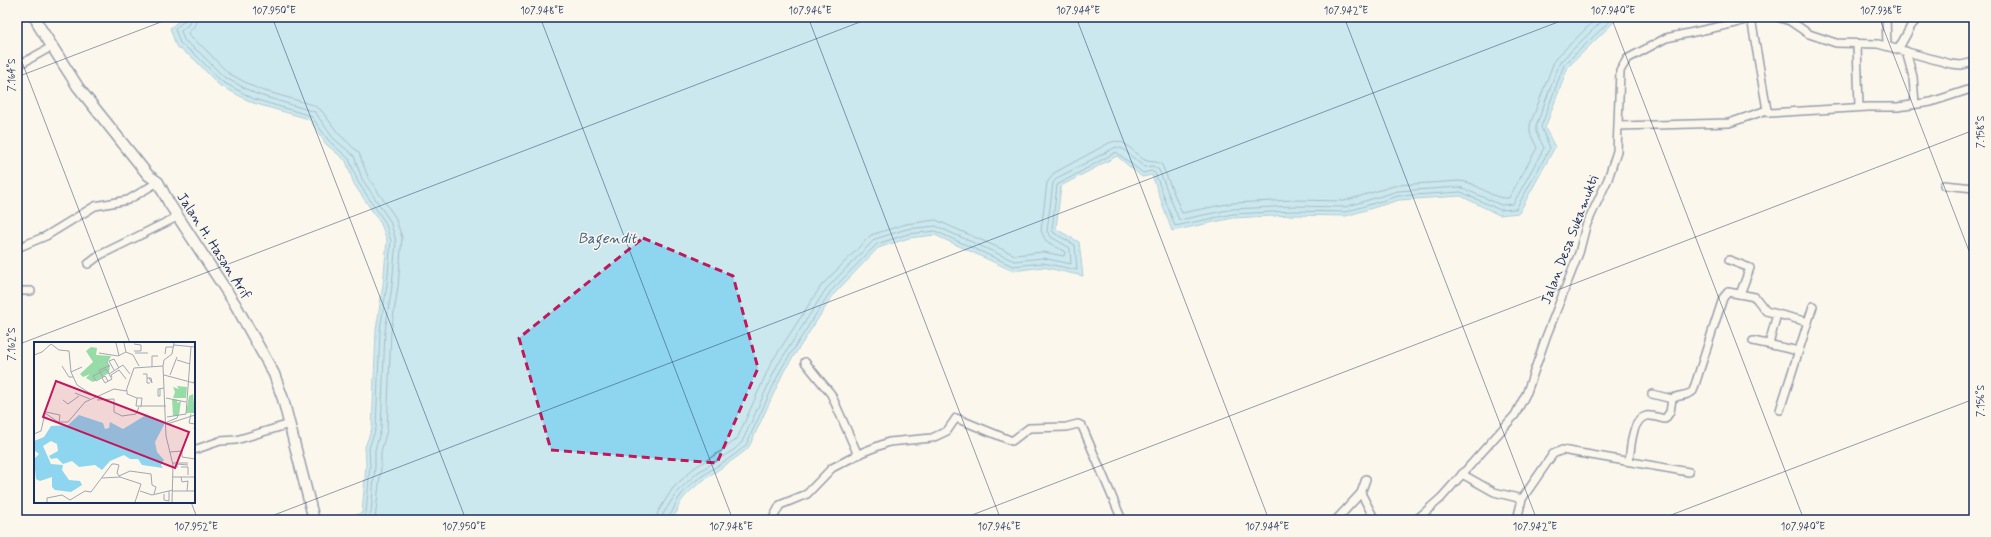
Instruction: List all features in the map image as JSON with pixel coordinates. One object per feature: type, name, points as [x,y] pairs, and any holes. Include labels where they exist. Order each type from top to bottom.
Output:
[{"type":"main road","name":"Jalan H. Hasan Arif","points":[[35,17],[39,26],[78,87],[148,176],[158,182],[169,203],[179,216],[235,304],[274,374],[290,424],[314,520]]},
{"type":"street","points":[[1752,17],[1768,110],[1770,114],[1898,107],[1931,102],[1974,88]]},
{"type":"street","name":"Jalan Desa Sukamukti","points":[[1416,520],[1442,498],[1515,415],[1527,392],[1546,337],[1579,254],[1586,226],[1608,179],[1617,151],[1620,70],[1627,59],[1644,48],[1666,38],[1752,17]]},
{"type":"street","points":[[1777,17],[1790,21],[1810,34],[1836,43],[1878,44],[1951,64],[1961,65],[1974,62]]},
{"type":"street","points":[[1886,17],[1887,46]]},
{"type":"street","points":[[1915,104],[1913,77],[1903,50],[1911,26],[1919,17]]},
{"type":"street","points":[[1857,44],[1859,108]]},
{"type":"street","points":[[17,66],[53,46]]},
{"type":"street","points":[[1618,126],[1729,123],[1768,110]]},
{"type":"street","points":[[17,248],[46,236],[95,206],[128,200],[158,182]]},
{"type":"street","points":[[1944,185],[1974,188]]},
{"type":"street","points":[[88,264],[100,255],[179,216]]},
{"type":"street","points":[[1729,260],[1750,268],[1740,294]]},
{"type":"street","points":[[17,291],[31,291]]},
{"type":"street","points":[[1629,461],[1636,426],[1639,420],[1650,416],[1665,419],[1670,412],[1672,400],[1676,396],[1690,394],[1693,391],[1723,298],[1728,292],[1755,297],[1766,311],[1808,322]]},
{"type":"street","points":[[1780,410],[1813,306]]},
{"type":"street","points":[[1769,344],[1777,314]]},
{"type":"street","points":[[1753,341],[1799,351]]},
{"type":"street","points":[[806,362],[831,394],[858,455]]},
{"type":"street","points":[[1652,394],[1672,400]]},
{"type":"street","points":[[772,520],[780,505],[807,494],[832,468],[889,442],[932,438],[947,431],[956,418],[1013,441],[1029,428],[1066,427],[1078,424],[1082,426],[1122,520]]},
{"type":"street","points":[[195,450],[220,441],[233,441],[290,424]]},
{"type":"street","points":[[1517,520],[1522,499],[1553,454],[1558,451],[1562,450],[1689,472]]},
{"type":"street","points":[[1462,474],[1494,492],[1522,499]]},
{"type":"street","points":[[1336,520],[1361,493],[1366,478]]},
{"type":"street","points":[[1361,493],[1375,520]]},
{"type":"highlighted area","points":[[643,238],[733,276],[758,368],[717,463],[551,450],[519,338]]},
{"type":"water","name":"Bagendit","points":[[184,17],[1619,17],[1568,67],[1545,128],[1555,147],[1519,213],[1499,215],[1461,196],[1399,200],[1346,216],[1293,215],[1233,218],[1172,231],[1152,175],[1142,177],[1117,156],[1061,186],[1056,229],[1079,242],[1083,276],[1043,267],[1013,271],[935,235],[909,238],[878,248],[834,294],[784,371],[749,447],[696,486],[680,504],[677,512],[670,520],[349,520],[349,517],[362,513],[366,465],[365,447],[372,428],[376,330],[383,285],[387,240],[381,224],[354,184],[346,161],[326,144],[309,119],[253,103],[219,85],[194,59],[176,46],[170,28]]}]
